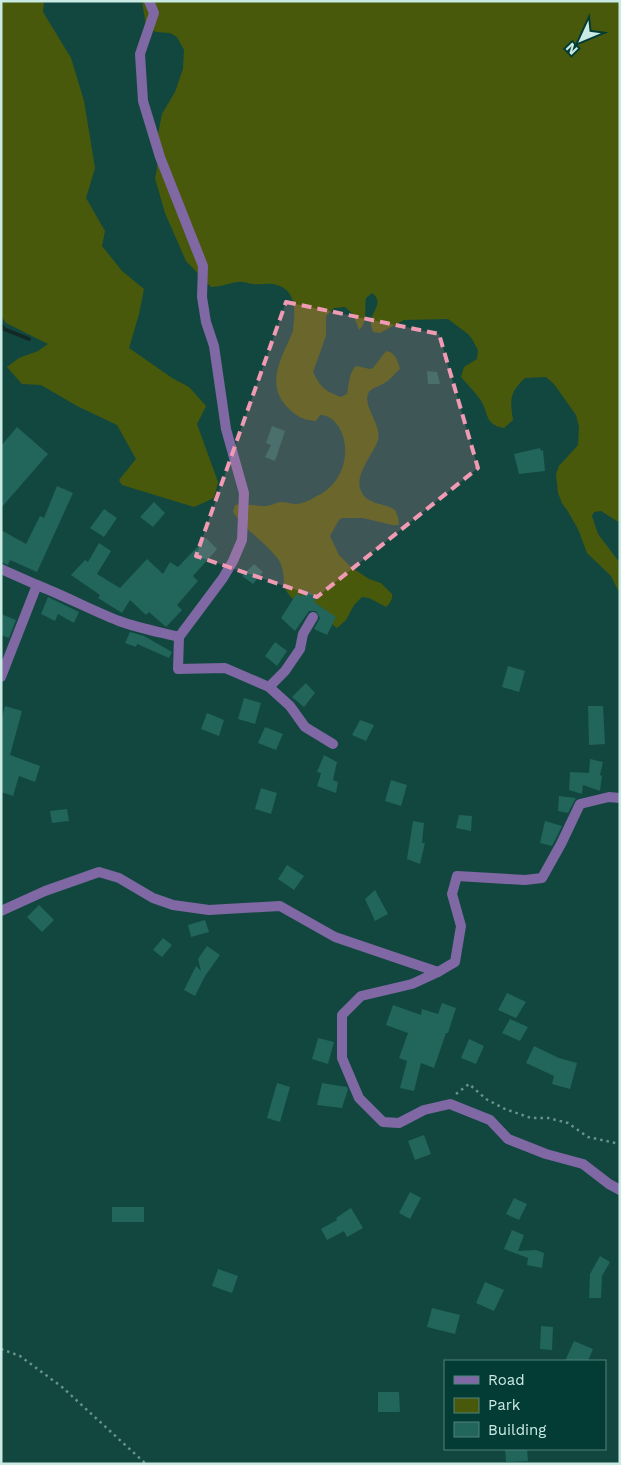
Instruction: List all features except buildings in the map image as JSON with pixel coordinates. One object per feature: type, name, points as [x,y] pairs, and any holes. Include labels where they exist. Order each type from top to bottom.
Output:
[{"type":"street","points":[[149,1],[154,13],[140,54],[143,101],[160,157],[203,266],[202,297],[206,322],[214,346],[226,429],[244,493],[242,540],[234,561],[224,578],[178,637],[178,669],[225,668],[269,687],[290,706],[305,727],[333,744]]},
{"type":"street","points":[[1,568],[62,595],[79,605],[121,622],[178,637]]},
{"type":"street","points":[[1,677],[37,585]]},
{"type":"street","points":[[269,687],[285,671],[300,650],[303,634],[313,617]]},
{"type":"street","points":[[620,798],[609,797],[580,804],[542,878],[525,880],[457,876],[452,894],[461,926],[455,962],[412,984],[360,996],[342,1015],[342,1058],[359,1098],[383,1122],[399,1123],[424,1110],[450,1104],[490,1120],[508,1139],[546,1154],[583,1164],[608,1184],[620,1190]]},
{"type":"street","points":[[1,911],[45,891],[99,872],[119,878],[153,898],[173,905],[209,910],[280,906],[335,937],[438,972]]},
{"type":"path","points":[[450,1104],[456,1092],[469,1084],[486,1099],[505,1109],[531,1118],[548,1118],[568,1123],[588,1136],[620,1144]]},
{"type":"path","points":[[1,1349],[20,1356],[62,1387],[146,1464]]},
{"type":"highlighted area","points":[[286,302],[439,334],[478,468],[317,597],[196,556]]},
{"type":"green space","points":[[1,1],[44,1],[43,12],[71,58],[84,101],[95,168],[86,198],[105,231],[102,246],[122,271],[144,289],[129,348],[172,378],[189,387],[206,406],[197,424],[218,482],[214,498],[194,507],[122,485],[119,480],[136,459],[117,425],[77,406],[41,385],[22,384],[7,367],[19,358],[38,351],[48,344],[6,323],[1,316]]},
{"type":"green space","points":[[142,1],[620,1],[620,523],[601,511],[594,512],[592,516],[598,534],[620,563],[620,594],[611,576],[587,553],[578,529],[558,493],[556,474],[559,466],[578,445],[579,427],[576,415],[554,384],[546,377],[525,378],[513,393],[511,407],[513,420],[504,428],[493,424],[480,399],[461,377],[464,367],[477,359],[478,350],[468,334],[448,319],[404,320],[380,333],[373,332],[371,322],[377,306],[377,300],[372,293],[366,298],[365,319],[359,330],[353,314],[345,307],[334,308],[326,316],[326,336],[313,372],[318,382],[324,388],[341,397],[347,394],[351,375],[356,366],[373,368],[386,351],[396,357],[400,369],[388,381],[371,390],[367,397],[369,409],[377,428],[378,440],[362,472],[360,486],[362,493],[369,500],[395,510],[399,525],[363,518],[342,518],[330,536],[339,555],[351,567],[369,579],[381,583],[392,594],[392,599],[386,607],[369,598],[362,597],[354,605],[346,620],[337,628],[319,613],[290,596],[286,589],[282,568],[278,559],[238,519],[233,512],[235,505],[265,506],[281,502],[299,504],[321,494],[329,488],[340,473],[345,454],[343,436],[337,424],[329,417],[320,415],[316,421],[304,419],[294,413],[281,399],[277,389],[277,370],[293,331],[293,302],[287,291],[273,284],[240,282],[211,287],[186,261],[165,213],[155,178],[157,169],[157,139],[162,114],[175,92],[183,69],[184,50],[177,37],[170,33],[156,32],[146,26]]},
{"type":"waterway","points":[[1,325],[4,329],[29,339]]}]
